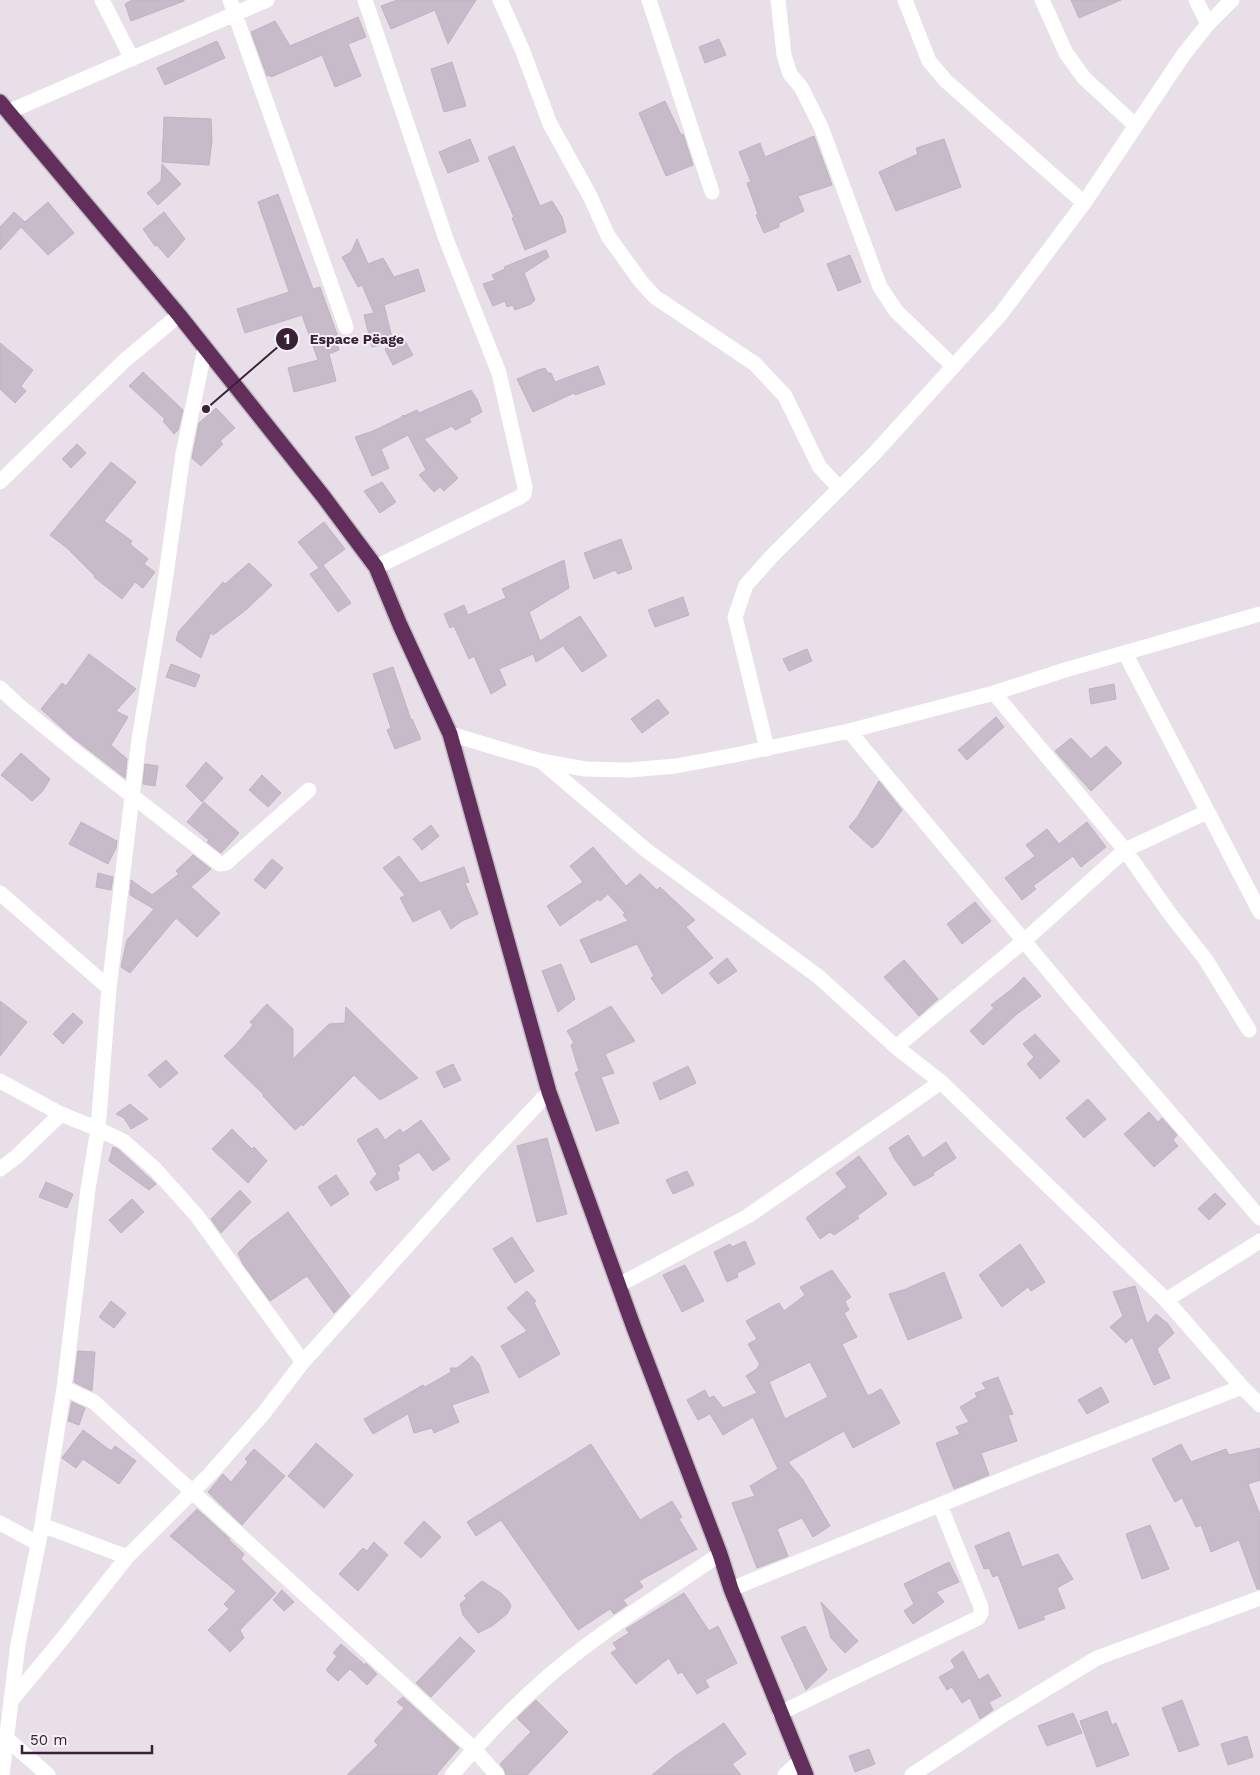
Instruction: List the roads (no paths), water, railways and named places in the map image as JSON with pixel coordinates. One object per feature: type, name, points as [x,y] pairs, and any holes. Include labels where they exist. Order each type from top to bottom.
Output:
[{"type":"highway","points":[[4,107],[179,315],[323,496],[376,567],[400,625],[450,734],[549,1092],[720,1554],[731,1590],[803,1768]]},
{"type":"street","points":[[102,0],[132,59]]},
{"type":"street","points":[[4,107],[132,59],[232,7],[267,0]]},
{"type":"street","points":[[365,0],[446,239],[499,373],[525,487],[524,494],[520,497],[376,567]]},
{"type":"street","points":[[500,0],[522,49],[550,124],[590,196],[608,236],[642,283],[655,296],[755,364],[785,396],[820,466],[839,488]]},
{"type":"street","points":[[650,0],[712,192]]},
{"type":"street","points":[[778,0],[784,55],[790,74],[801,87],[821,127],[880,286],[896,312],[953,366]]},
{"type":"street","points":[[905,0],[929,61],[946,81],[1084,203]]},
{"type":"street","points":[[1042,0],[1066,53],[1084,78],[1136,126]]},
{"type":"street","points":[[1196,0],[1208,24]]},
{"type":"street","points":[[767,749],[735,617],[746,585],[772,556],[873,455],[1000,315],[1084,203],[1184,54],[1208,24],[1232,0]]},
{"type":"street","points":[[232,7],[346,327]]},
{"type":"street","points":[[2,476],[124,361],[179,315]]},
{"type":"street","points":[[2,1775],[18,1644],[42,1525],[64,1388],[88,1189],[98,1129],[109,988],[139,739],[164,589],[182,454],[205,348]]},
{"type":"street","points":[[450,734],[541,761],[586,768],[629,770],[676,766],[849,731],[994,693],[1065,670],[1260,614]]},
{"type":"street","points":[[1125,653],[1260,912]]},
{"type":"street","points":[[0,688],[77,753],[223,865],[309,790]]},
{"type":"street","points":[[994,693],[1125,850],[1170,914],[1206,960],[1250,1030]]},
{"type":"street","points":[[849,731],[1074,1001],[1260,1218]]},
{"type":"street","points":[[541,761],[646,850],[819,977],[896,1048],[941,1082],[1166,1300],[1260,1406]]},
{"type":"street","points":[[896,1048],[1025,940],[1125,850],[1207,812]]},
{"type":"street","points":[[0,893],[109,988]]},
{"type":"street","points":[[0,1080],[61,1114],[123,1141],[156,1168],[198,1216],[303,1362]]},
{"type":"street","points":[[619,1285],[748,1216],[941,1082]]},
{"type":"street","points":[[11,1701],[127,1557],[193,1492],[263,1414],[303,1362],[459,1188],[549,1092]]},
{"type":"street","points":[[0,1169],[16,1157],[61,1114]]},
{"type":"street","points":[[1166,1300],[1260,1241]]},
{"type":"street","points":[[731,1590],[940,1505],[1242,1387]]},
{"type":"street","points":[[64,1388],[94,1402],[474,1749],[497,1775]]},
{"type":"street","points":[[780,1713],[978,1618],[981,1613],[981,1607],[940,1505]]},
{"type":"street","points":[[0,1523],[38,1543]]},
{"type":"street","points":[[42,1525],[127,1557]]},
{"type":"street","points":[[452,1775],[474,1749],[545,1680],[599,1636],[720,1554]]},
{"type":"street","points":[[912,1775],[1002,1714],[1097,1658],[1260,1598]]},
{"type":"street","points":[[6,1738],[48,1775]]},
{"type":"street","points":[[784,1775],[803,1768]]},
{"type":"place","name":"Espace Pëage","points":[[206,409]]}]
